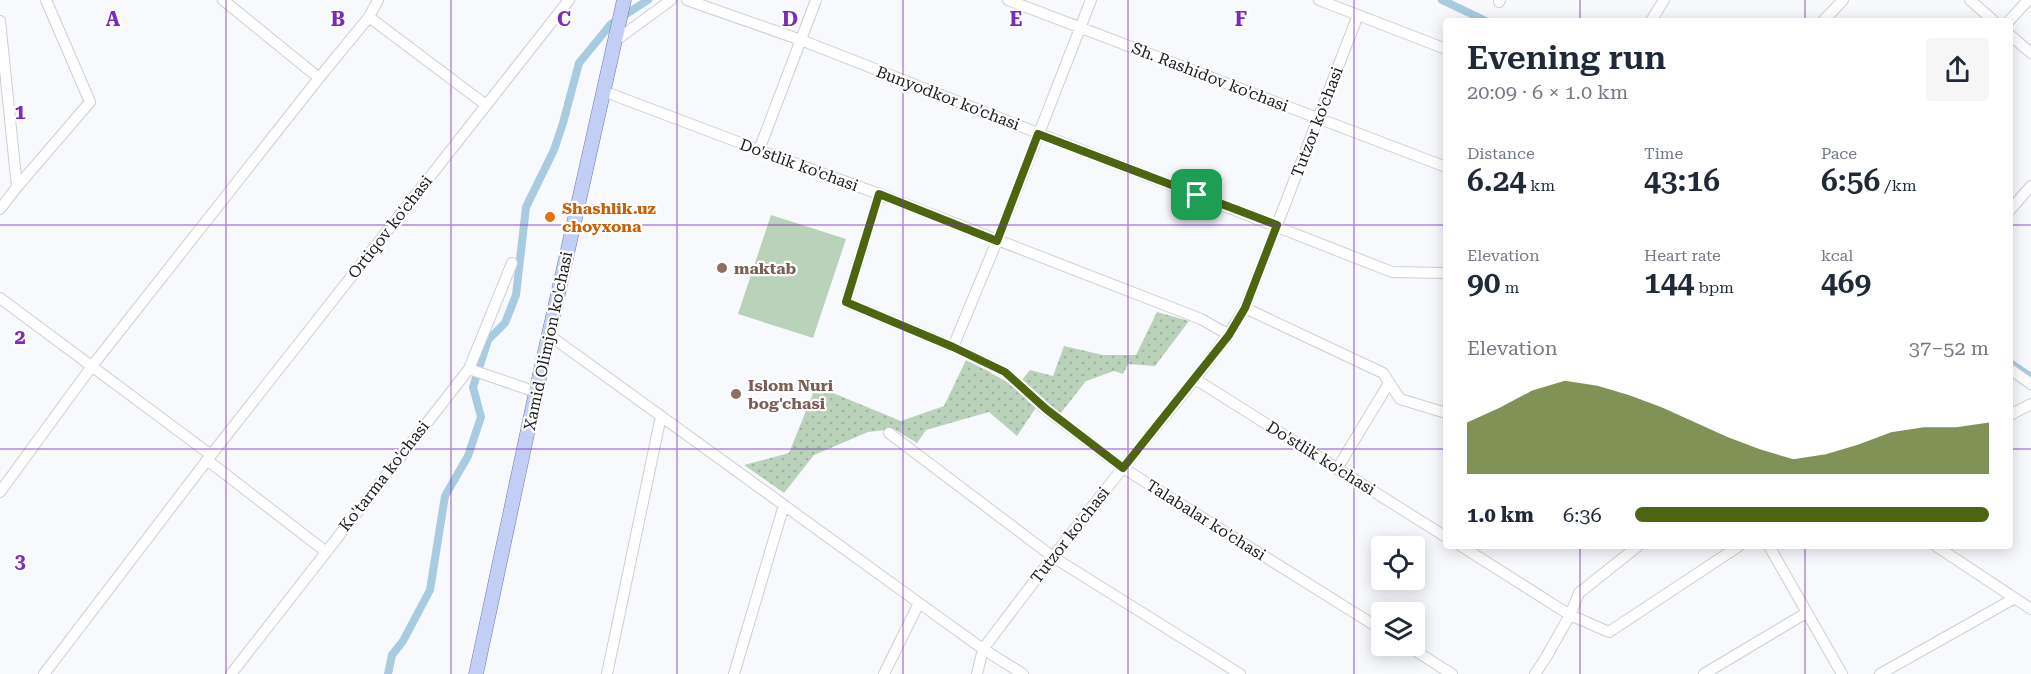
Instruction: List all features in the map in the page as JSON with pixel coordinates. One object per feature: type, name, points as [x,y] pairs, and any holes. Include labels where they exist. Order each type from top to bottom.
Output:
[{"type":"main road","name":"Xamid Olimjon ko'chasi","points":[[476,674],[536,392],[623,4]]},
{"type":"street","points":[[0,208],[90,102],[46,0]]},
{"type":"street","points":[[223,0],[319,78]]},
{"type":"street","points":[[0,492],[92,366],[369,17],[378,0]]},
{"type":"street","name":"Ortiqov ko'chasi","points":[[44,674],[209,458],[569,0]]},
{"type":"street","points":[[615,40],[671,0]]},
{"type":"street","name":"Bunyodkor ko'chasi","points":[[687,0],[801,40],[1392,272],[1443,273]]},
{"type":"street","points":[[759,150],[816,0]]},
{"type":"street","name":"Sh. Rashidov ko'chasi","points":[[1008,0],[1443,166]]},
{"type":"street","points":[[953,347],[1091,0]]},
{"type":"street","points":[[1319,0],[1443,48]]},
{"type":"street","points":[[1653,18],[1664,0]]},
{"type":"street","points":[[1826,18],[1843,0]]},
{"type":"street","points":[[1970,0],[1991,18]]},
{"type":"street","points":[[2012,18],[2028,0]]},
{"type":"street","name":"Tutzor ko'chasi","points":[[977,674],[983,649],[1229,335],[1245,308],[1358,15]]},
{"type":"street","points":[[369,17],[486,105]]},
{"type":"street","points":[[0,21],[3,79],[17,187]]},
{"type":"street","points":[[2013,38],[2031,53]]},
{"type":"street","name":"Do'stlik ko'chasi","points":[[603,91],[879,194],[1201,319],[1229,335]]},
{"type":"street","points":[[2013,207],[2031,186]]},
{"type":"street","name":"Talabalar ko'chasi","points":[[879,194],[846,302],[953,347],[1005,372],[1046,409],[1123,468],[1371,623]]},
{"type":"street","name":"Ko'tarma ko'chasi","points":[[231,674],[325,551],[475,370],[512,263]]},
{"type":"street","points":[[0,298],[92,366],[325,551]]},
{"type":"street","points":[[1245,308],[1383,373],[1400,399],[1443,412]]},
{"type":"street","points":[[549,335],[983,649],[1023,674]]},
{"type":"street","points":[[475,370],[536,392]]},
{"type":"street","points":[[2013,371],[2031,384]]},
{"type":"street","name":"Do'stlik ko'chasi","points":[[1195,379],[1443,535]]},
{"type":"street","points":[[1337,469],[1389,383]]},
{"type":"street","points":[[2013,413],[2031,404]]},
{"type":"street","points":[[607,674],[661,416]]},
{"type":"street","points":[[889,433],[1053,557],[1240,674]]},
{"type":"street","points":[[0,469],[11,477]]},
{"type":"street","points":[[734,674],[784,505]]},
{"type":"street","points":[[1466,549],[1570,615],[1609,632],[1734,549]]},
{"type":"street","points":[[1534,674],[1570,615],[1579,593],[1634,549]]},
{"type":"street","points":[[1771,549],[1842,674]]},
{"type":"street","points":[[1941,549],[2031,609]]},
{"type":"street","points":[[1880,674],[2015,598]]},
{"type":"street","points":[[884,674],[919,603]]},
{"type":"street","points":[[1704,674],[1806,613]]},
{"type":"street","points":[[1423,656],[1452,674]]},
{"type":"green space","points":[[771,215],[846,239],[813,338],[738,314]]},
{"type":"green space","points":[[1157,312],[1189,321],[1155,366],[1128,364],[1123,374],[1114,371],[1086,381],[1060,414],[1049,407],[1022,380],[1030,370],[1053,376],[1064,346],[1103,355],[1136,355]]},
{"type":"green space","points":[[966,360],[1012,386],[1037,406],[1017,436],[989,412],[926,430],[917,443],[894,429],[868,432],[814,455],[784,493],[744,465],[789,453],[816,386],[901,421],[944,406]]},
{"type":"waterway","points":[[388,674],[392,655],[403,641],[430,590],[445,496],[468,456],[481,417],[473,387],[488,340],[505,323],[516,295],[526,207],[554,150],[579,63],[611,24],[648,0]]},
{"type":"waterway","points":[[1442,0],[1480,18]]},
{"type":"waterway","points":[[2013,365],[2031,377]]},
{"type":"place","name":"Shashlik.uz choyxona","points":[[550,217]]},
{"type":"place","name":"maktab","points":[[722,268]]},
{"type":"place","name":"Islom Nuri bog'chasi","points":[[736,394]]},
{"type":"route","points":[[1038,134],[1197,195],[1277,225],[1245,308],[1229,335],[1123,468],[1046,409],[1005,372],[953,347],[846,302],[879,194],[997,241],[1038,134]]}]
